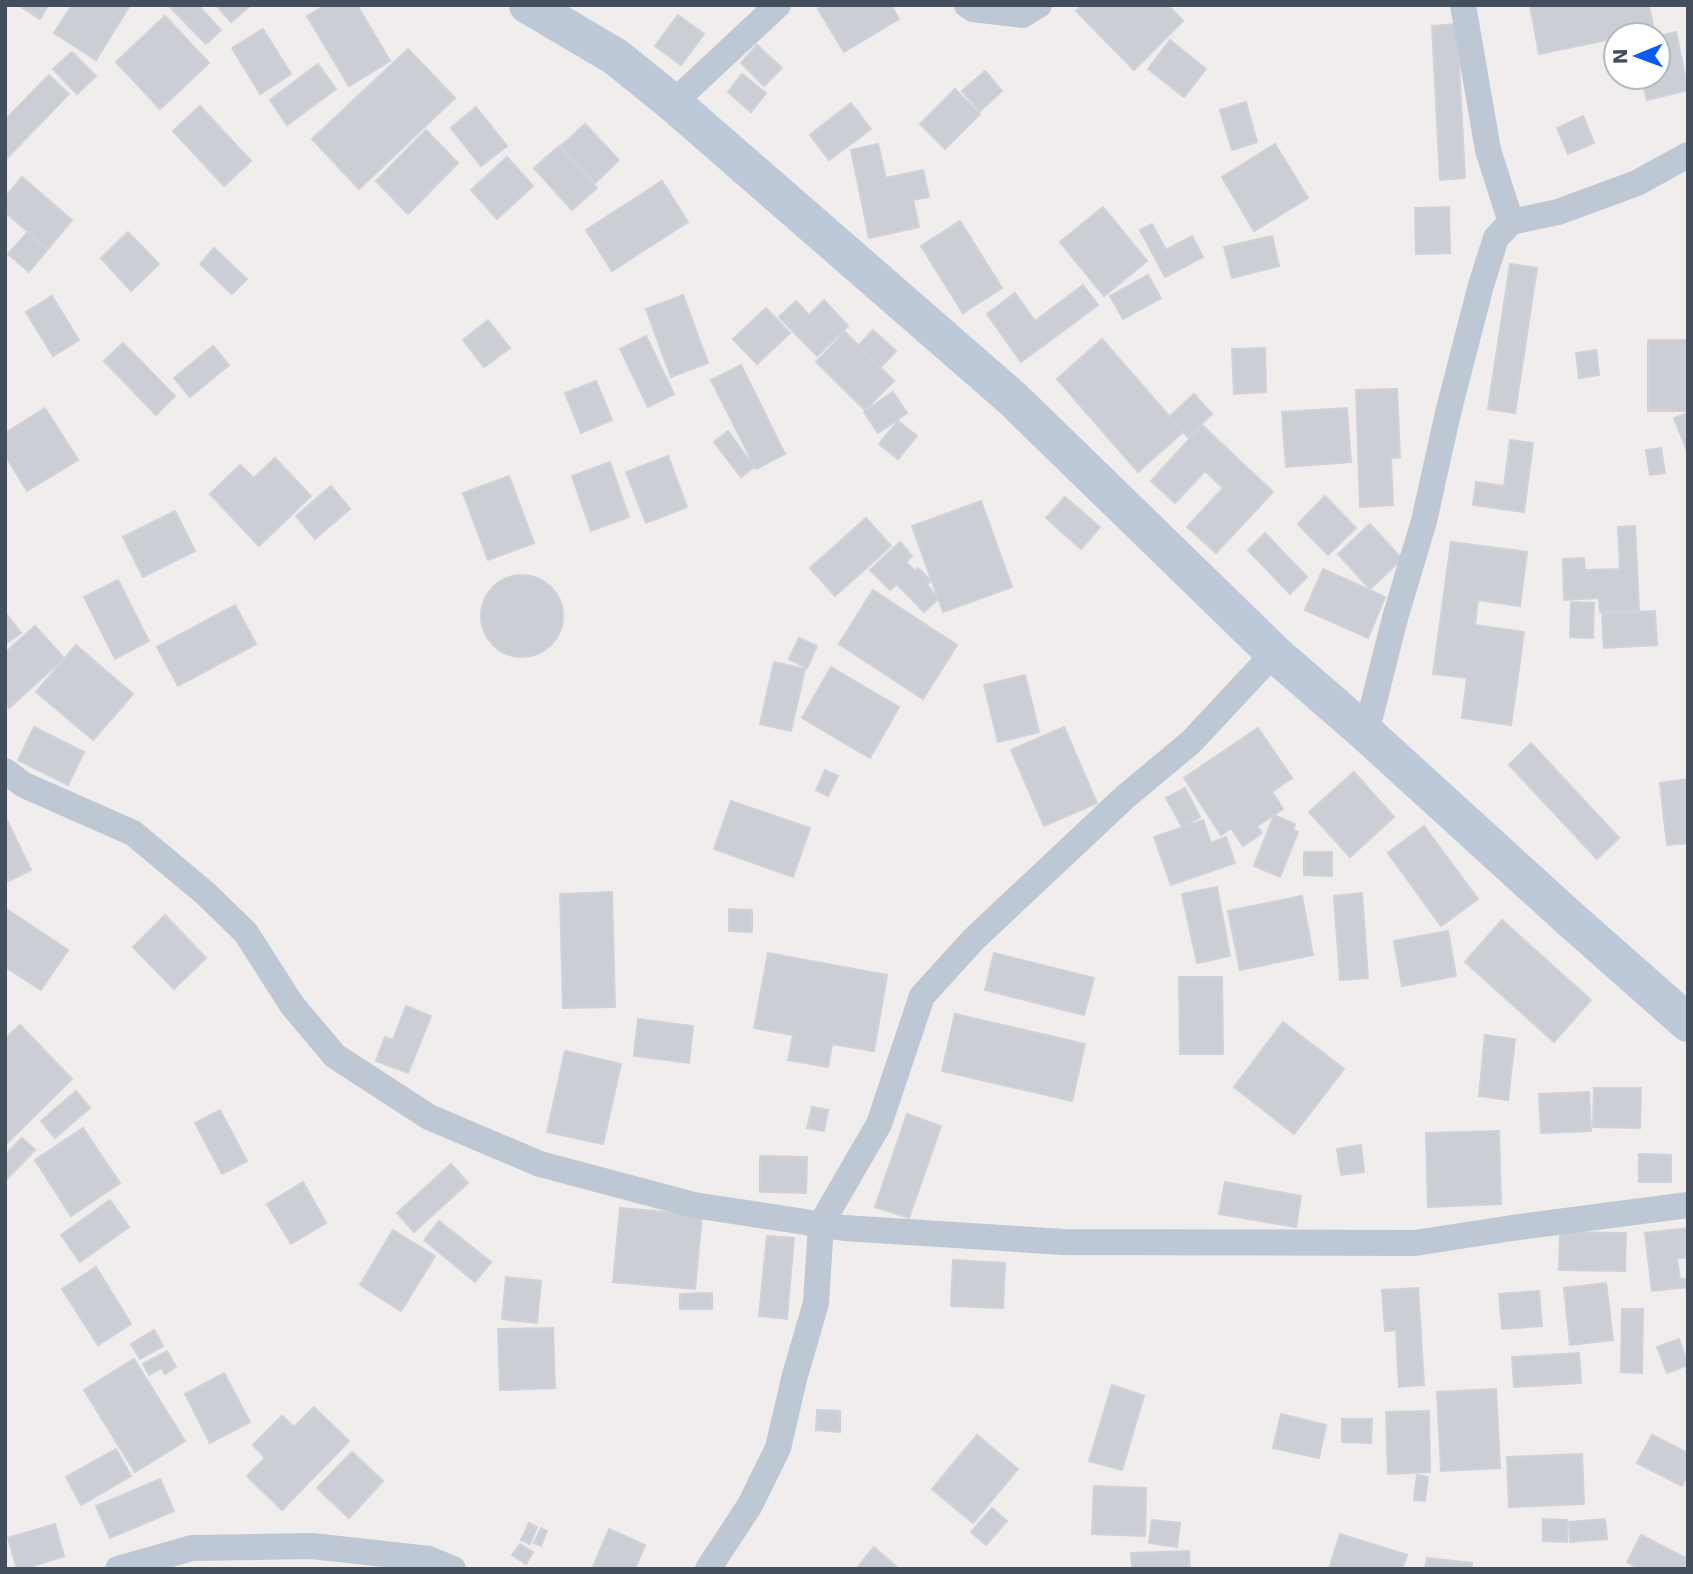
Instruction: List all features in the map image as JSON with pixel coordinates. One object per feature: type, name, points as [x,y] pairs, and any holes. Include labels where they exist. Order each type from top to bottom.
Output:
[{"type":"main road","points":[[528,5],[616,57],[673,103],[1013,399],[1274,653],[1688,1023]]},
{"type":"street","points":[[673,103],[778,5]]},
{"type":"street","points":[[967,5],[973,9],[1022,15],[1039,5]]},
{"type":"street","points":[[1463,5],[1488,150],[1511,222]]},
{"type":"street","points":[[1366,733],[1395,618],[1424,521],[1481,285],[1496,239],[1511,222],[1558,212],[1637,183],[1688,155]]},
{"type":"street","points":[[708,1569],[750,1505],[778,1448],[816,1303],[821,1224],[878,1124],[922,996],[975,939],[1125,797],[1191,742],[1274,653]]},
{"type":"street","points":[[5,771],[24,785],[133,833],[205,893],[247,933],[292,1005],[335,1056],[429,1117],[540,1164],[694,1205],[844,1228],[1064,1242],[1415,1243],[1512,1227],[1688,1205]]},
{"type":"street","points":[[118,1569],[192,1548],[312,1546],[429,1559],[453,1569]]},
{"type":"building","points":[[18,5],[48,5],[40,19]]},
{"type":"building","points":[[72,5],[130,5],[96,60],[54,33]]},
{"type":"building","points":[[168,5],[198,5],[221,30],[206,44]]},
{"type":"building","points":[[216,5],[251,5],[231,22]]},
{"type":"building","points":[[326,5],[357,5],[390,61],[349,86],[307,16]]},
{"type":"building","points":[[825,5],[891,5],[899,19],[844,52],[818,9]]},
{"type":"building","points":[[1082,5],[1168,5],[1183,21],[1134,70],[1076,11]]},
{"type":"building","points":[[1530,5],[1649,5],[1652,21],[1602,21],[1602,41],[1539,54]]},
{"type":"building","points":[[678,15],[704,34],[681,65],[655,46]]},
{"type":"building","points":[[165,16],[209,63],[160,109],[116,62]]},
{"type":"building","points":[[1457,24],[1465,178],[1440,180],[1432,26]]},
{"type":"building","points":[[263,29],[291,74],[260,94],[232,48]]},
{"type":"building","points":[[1676,32],[1688,90],[1647,100],[1645,91],[1672,91],[1672,33]]},
{"type":"building","points":[[1170,40],[1206,69],[1184,97],[1148,69]]},
{"type":"building","points":[[757,45],[782,68],[764,86],[741,63]]},
{"type":"building","points":[[408,49],[455,98],[359,189],[312,139]]},
{"type":"building","points":[[72,52],[96,76],[77,94],[53,69]]},
{"type":"building","points":[[318,64],[336,89],[287,125],[270,100]]},
{"type":"building","points":[[985,71],[1002,91],[980,111],[962,91]]},
{"type":"building","points":[[742,74],[766,93],[751,112],[728,92]]},
{"type":"building","points":[[49,75],[69,94],[5,160],[5,120]]},
{"type":"building","points":[[955,89],[980,114],[945,149],[920,124]]},
{"type":"building","points":[[1246,102],[1257,142],[1232,150],[1220,110]]},
{"type":"building","points":[[851,103],[871,129],[829,160],[810,135]]},
{"type":"building","points":[[200,106],[251,161],[224,186],[173,131]]},
{"type":"building","points":[[476,107],[507,146],[481,166],[451,128]]},
{"type":"building","points":[[1583,116],[1594,143],[1568,154],[1557,128]]},
{"type":"building","points":[[585,124],[619,160],[595,183],[561,146]]},
{"type":"building","points":[[426,130],[458,163],[408,214],[376,181]]},
{"type":"building","points":[[878,144],[886,178],[923,170],[929,197],[913,200],[919,227],[869,238],[851,150]]},
{"type":"building","points":[[1275,144],[1308,198],[1254,231],[1222,177]]},
{"type":"building","points":[[559,146],[597,188],[572,210],[534,168]]},
{"type":"building","points":[[507,157],[533,186],[497,219],[471,190]]},
{"type":"building","points":[[22,177],[72,220],[48,249],[5,212],[5,197]]},
{"type":"building","points":[[662,181],[688,222],[612,271],[586,230]]},
{"type":"building","points":[[1103,207],[1147,261],[1104,296],[1060,242]]},
{"type":"building","points":[[1449,207],[1450,253],[1416,254],[1415,208]]},
{"type":"building","points":[[960,221],[1002,288],[963,313],[921,246]]},
{"type":"building","points":[[1152,224],[1166,250],[1192,236],[1203,257],[1165,277],[1140,230]]},
{"type":"building","points":[[128,232],[159,264],[131,291],[101,258]]},
{"type":"building","points":[[27,233],[47,250],[29,272],[8,254]]},
{"type":"building","points":[[1272,236],[1279,266],[1232,278],[1224,247]]},
{"type":"building","points":[[214,248],[247,279],[232,294],[200,264]]},
{"type":"building","points":[[1510,264],[1537,268],[1515,413],[1488,409]]},
{"type":"building","points":[[1148,275],[1161,298],[1123,319],[1110,296]]},
{"type":"building","points":[[1083,285],[1098,305],[1021,362],[987,314],[1015,293],[1035,321]]},
{"type":"building","points":[[683,295],[708,363],[671,377],[646,309]]},
{"type":"building","points":[[52,296],[79,340],[53,356],[26,312]]},
{"type":"building","points":[[824,300],[848,326],[817,356],[779,317],[796,301],[809,315]]},
{"type":"building","points":[[766,308],[790,333],[757,364],[733,339]]},
{"type":"building","points":[[488,320],[510,348],[484,367],[463,340]]},
{"type":"building","points":[[873,330],[896,351],[881,367],[859,345]]},
{"type":"building","points":[[845,332],[894,381],[865,410],[816,362]]},
{"type":"building","points":[[646,336],[674,394],[648,407],[620,349]]},
{"type":"building","points":[[1102,339],[1183,432],[1138,472],[1057,379]]},
{"type":"building","points":[[1648,340],[1688,340],[1688,411],[1648,411]]},
{"type":"building","points":[[123,343],[175,396],[156,415],[104,361]]},
{"type":"building","points":[[213,346],[229,365],[190,397],[174,378]]},
{"type":"building","points":[[1265,348],[1266,392],[1234,394],[1232,349]]},
{"type":"building","points":[[1596,350],[1599,375],[1579,378],[1576,353]]},
{"type":"building","points":[[741,365],[785,454],[756,469],[711,380]]},
{"type":"building","points":[[596,381],[612,420],[581,433],[565,393]]},
{"type":"building","points":[[1397,389],[1400,457],[1391,458],[1393,505],[1360,507],[1356,390]]},
{"type":"building","points":[[893,392],[907,413],[878,433],[864,412]]},
{"type":"building","points":[[1194,394],[1212,414],[1188,437],[1169,417]]},
{"type":"building","points":[[45,408],[78,460],[27,491],[5,455],[5,433]]},
{"type":"building","points":[[1347,408],[1351,462],[1286,467],[1282,412]]},
{"type":"building","points":[[1688,413],[1688,454],[1674,418]]},
{"type":"building","points":[[898,421],[917,436],[898,459],[879,444]]},
{"type":"building","points":[[1202,425],[1273,492],[1216,553],[1187,527],[1223,488],[1205,471],[1175,503],[1151,481]]},
{"type":"building","points":[[728,431],[754,467],[741,477],[714,442]]},
{"type":"building","points":[[1510,440],[1533,443],[1524,512],[1473,505],[1476,482],[1504,486]]},
{"type":"building","points":[[1661,448],[1665,473],[1650,475],[1646,450]]},
{"type":"building","points":[[668,456],[687,507],[646,523],[626,472]]},
{"type":"building","points":[[275,458],[311,496],[259,546],[210,494],[240,465],[254,478]]},
{"type":"building","points":[[610,462],[629,517],[591,531],[572,476]]},
{"type":"building","points":[[509,476],[534,543],[488,560],[463,493]]},
{"type":"building","points":[[331,486],[350,509],[315,539],[296,516]]},
{"type":"building","points":[[1325,496],[1356,528],[1328,555],[1298,524]]},
{"type":"building","points":[[1065,497],[1100,527],[1081,549],[1046,518]]},
{"type":"building","points":[[981,501],[1012,587],[943,612],[912,526]]},
{"type":"building","points":[[175,511],[195,551],[143,577],[123,537]]},
{"type":"building","points":[[866,518],[891,546],[835,596],[810,568]]},
{"type":"building","points":[[1370,524],[1402,559],[1370,589],[1338,554]]},
{"type":"building","points":[[1635,526],[1639,610],[1600,612],[1599,598],[1564,600],[1563,559],[1584,558],[1585,570],[1620,569],[1618,527]]},
{"type":"building","points":[[1265,533],[1307,577],[1290,594],[1248,550]]},
{"type":"building","points":[[900,542],[912,556],[906,562],[915,571],[918,568],[931,581],[927,584],[938,599],[924,612],[897,584],[890,590],[870,570]]},
{"type":"building","points":[[1451,542],[1527,552],[1520,606],[1478,600],[1475,625],[1524,632],[1511,725],[1462,718],[1467,678],[1433,674]]},
{"type":"building","points":[[1323,569],[1385,597],[1368,638],[1305,610]]},
{"type":"building","points":[[522,575],[538,578],[551,587],[560,600],[563,616],[560,632],[551,645],[538,654],[522,657],[506,654],[493,645],[484,632],[481,616],[484,600],[493,587],[506,578]]},
{"type":"building","points":[[118,580],[149,641],[115,659],[84,597]]},
{"type":"building","points":[[873,590],[957,645],[923,699],[839,644]]},
{"type":"building","points":[[1571,602],[1594,603],[1593,638],[1570,637]]},
{"type":"building","points":[[235,605],[256,644],[178,686],[157,647]]},
{"type":"building","points":[[1655,611],[1657,645],[1604,648],[1602,614]]},
{"type":"building","points":[[5,612],[21,633],[5,644]]},
{"type":"building","points":[[35,626],[64,658],[9,708],[5,703],[5,653]]},
{"type":"building","points":[[799,638],[817,646],[807,668],[789,659]]},
{"type":"building","points":[[76,645],[133,694],[93,740],[36,692]]},
{"type":"building","points":[[774,662],[805,669],[791,731],[760,724]]},
{"type":"building","points":[[831,667],[899,707],[870,758],[802,718]]},
{"type":"building","points":[[1025,675],[1039,732],[998,742],[984,685]]},
{"type":"building","points":[[34,727],[84,752],[68,785],[18,760]]},
{"type":"building","points":[[1064,727],[1097,803],[1044,826],[1011,750]]},
{"type":"building","points":[[1258,728],[1292,778],[1272,792],[1283,809],[1257,826],[1262,833],[1243,846],[1231,828],[1221,835],[1184,778]]},
{"type":"building","points":[[1531,743],[1619,838],[1597,859],[1509,765]]},
{"type":"building","points":[[825,770],[838,776],[828,796],[816,790]]},
{"type":"building","points":[[1354,772],[1394,817],[1350,857],[1309,812]]},
{"type":"building","points":[[1688,779],[1688,843],[1667,845],[1660,783]]},
{"type":"building","points":[[1185,788],[1200,817],[1182,827],[1166,798]]},
{"type":"building","points":[[731,801],[810,828],[793,877],[714,849]]},
{"type":"building","points":[[1274,815],[1295,824],[1293,830],[1298,832],[1280,877],[1254,866]]},
{"type":"building","points":[[5,816],[31,870],[5,883]]},
{"type":"building","points":[[1203,820],[1211,843],[1226,837],[1235,863],[1171,885],[1154,837]]},
{"type":"building","points":[[1424,826],[1478,899],[1441,926],[1388,853]]},
{"type":"building","points":[[1304,852],[1332,852],[1332,876],[1304,875]]},
{"type":"building","points":[[1217,887],[1230,956],[1197,963],[1182,894]]},
{"type":"building","points":[[612,892],[615,1007],[563,1008],[560,894]]},
{"type":"building","points":[[1362,893],[1368,978],[1340,980],[1334,896]]},
{"type":"building","points":[[1302,896],[1313,955],[1240,970],[1228,911]]},
{"type":"building","points":[[5,908],[68,950],[41,990],[5,967]]},
{"type":"building","points":[[729,909],[752,910],[752,932],[729,931]]},
{"type":"building","points":[[165,915],[206,958],[174,989],[133,947]]},
{"type":"building","points":[[1502,920],[1591,1000],[1554,1042],[1465,962]]},
{"type":"building","points":[[1448,931],[1456,976],[1402,986],[1394,941]]},
{"type":"building","points":[[768,953],[887,975],[874,1051],[832,1044],[828,1067],[788,1060],[793,1035],[754,1028]]},
{"type":"building","points":[[994,953],[1094,978],[1084,1015],[985,990]]},
{"type":"building","points":[[1179,977],[1222,977],[1223,1054],[1180,1054]]},
{"type":"building","points":[[406,1006],[431,1016],[408,1073],[376,1061],[385,1037],[393,1040]]},
{"type":"building","points":[[955,1014],[1085,1044],[1072,1101],[942,1071]]},
{"type":"building","points":[[638,1019],[693,1026],[689,1063],[634,1056]]},
{"type":"building","points":[[1283,1022],[1344,1069],[1294,1134],[1234,1087]]},
{"type":"building","points":[[20,1025],[72,1079],[5,1145],[5,1094],[8,1091],[5,1088],[5,1039]]},
{"type":"building","points":[[1485,1035],[1515,1039],[1508,1100],[1479,1096]]},
{"type":"building","points":[[565,1051],[621,1064],[603,1144],[547,1132]]},
{"type":"building","points":[[1594,1088],[1641,1088],[1640,1128],[1593,1127]]},
{"type":"building","points":[[76,1091],[90,1108],[55,1138],[41,1121]]},
{"type":"building","points":[[1589,1092],[1591,1131],[1541,1133],[1539,1094]]},
{"type":"building","points":[[812,1107],[828,1110],[824,1131],[807,1128]]},
{"type":"building","points":[[220,1110],[247,1161],[222,1174],[195,1123]]},
{"type":"building","points":[[907,1114],[941,1126],[909,1218],[875,1207]]},
{"type":"building","points":[[83,1128],[120,1183],[71,1216],[35,1160]]},
{"type":"building","points":[[1499,1131],[1501,1204],[1428,1207],[1426,1133]]},
{"type":"building","points":[[22,1138],[35,1150],[5,1181],[5,1155]]},
{"type":"building","points":[[1361,1145],[1364,1172],[1341,1175],[1337,1149]]},
{"type":"building","points":[[1639,1154],[1671,1155],[1671,1182],[1639,1182]]},
{"type":"building","points":[[760,1156],[807,1157],[806,1193],[760,1192]]},
{"type":"building","points":[[451,1164],[468,1183],[414,1232],[397,1213]]},
{"type":"building","points":[[303,1182],[326,1223],[291,1244],[267,1204]]},
{"type":"building","points":[[1225,1182],[1301,1196],[1296,1227],[1219,1214]]},
{"type":"building","points":[[110,1200],[129,1227],[80,1262],[61,1235]]},
{"type":"building","points":[[620,1208],[702,1215],[695,1289],[613,1282]]},
{"type":"building","points":[[439,1221],[491,1262],[475,1282],[424,1240]]},
{"type":"building","points":[[1688,1228],[1688,1257],[1677,1259],[1680,1279],[1688,1279],[1688,1287],[1652,1291],[1645,1233]]},
{"type":"building","points":[[393,1230],[435,1256],[401,1311],[360,1285]]},
{"type":"building","points":[[1560,1232],[1626,1233],[1625,1271],[1559,1270]]},
{"type":"building","points":[[767,1236],[794,1238],[787,1319],[759,1316]]},
{"type":"building","points":[[953,1260],[1005,1263],[1003,1308],[951,1306]]},
{"type":"building","points":[[96,1267],[131,1324],[98,1345],[62,1289]]},
{"type":"building","points":[[506,1277],[541,1281],[537,1323],[502,1319]]},
{"type":"building","points":[[1606,1283],[1613,1340],[1570,1345],[1564,1288]]},
{"type":"building","points":[[1418,1288],[1424,1385],[1399,1387],[1396,1330],[1385,1331],[1382,1290]]},
{"type":"building","points":[[1539,1291],[1542,1326],[1502,1329],[1499,1294]]},
{"type":"building","points":[[712,1293],[712,1309],[680,1309],[680,1294]]},
{"type":"building","points":[[1622,1309],[1643,1309],[1642,1373],[1621,1372]]},
{"type":"building","points":[[553,1328],[555,1388],[500,1390],[498,1329]]},
{"type":"building","points":[[154,1330],[163,1346],[140,1359],[131,1344]]},
{"type":"building","points":[[1679,1339],[1688,1365],[1667,1373],[1657,1347]]},
{"type":"building","points":[[167,1351],[176,1367],[165,1374],[162,1368],[149,1375],[143,1364]]},
{"type":"building","points":[[1579,1353],[1581,1383],[1514,1387],[1512,1357]]},
{"type":"building","points":[[134,1359],[185,1441],[135,1472],[84,1390]]},
{"type":"building","points":[[224,1373],[250,1422],[210,1443],[185,1394]]},
{"type":"building","points":[[1112,1385],[1144,1396],[1122,1470],[1089,1461]]},
{"type":"building","points":[[1496,1389],[1500,1468],[1441,1471],[1437,1392]]},
{"type":"building","points":[[314,1407],[349,1441],[282,1510],[247,1476],[265,1458],[253,1445],[282,1416],[294,1427]]},
{"type":"building","points":[[817,1410],[840,1411],[840,1432],[816,1430]]},
{"type":"building","points":[[1429,1411],[1430,1472],[1388,1474],[1386,1412]]},
{"type":"building","points":[[1281,1414],[1326,1425],[1319,1458],[1273,1448]]},
{"type":"building","points":[[1342,1419],[1372,1419],[1371,1443],[1342,1442]]},
{"type":"building","points":[[977,1435],[1018,1469],[973,1523],[932,1489]]},
{"type":"building","points":[[1652,1435],[1688,1453],[1688,1474],[1682,1486],[1637,1463]]},
{"type":"building","points":[[116,1449],[131,1476],[81,1505],[66,1477]]},
{"type":"building","points":[[352,1452],[383,1481],[349,1518],[317,1488]]},
{"type":"building","points":[[1582,1454],[1584,1504],[1509,1507],[1507,1457]]},
{"type":"building","points":[[1417,1475],[1428,1477],[1425,1501],[1414,1500]]},
{"type":"building","points":[[160,1479],[174,1511],[110,1538],[96,1506]]},
{"type":"building","points":[[1094,1486],[1146,1488],[1145,1536],[1092,1534]]},
{"type":"building","points":[[992,1508],[1007,1521],[986,1545],[971,1532]]},
{"type":"building","points":[[1543,1519],[1567,1520],[1567,1542],[1543,1541]]},
{"type":"building","points":[[1605,1519],[1607,1539],[1570,1542],[1569,1522]]},
{"type":"building","points":[[1152,1520],[1180,1523],[1177,1547],[1149,1543]]},
{"type":"building","points":[[529,1523],[537,1527],[530,1544],[521,1540]]},
{"type":"building","points":[[55,1524],[64,1556],[17,1569],[8,1538]]},
{"type":"building","points":[[541,1528],[547,1531],[541,1546],[534,1543]]},
{"type":"building","points":[[609,1529],[645,1545],[635,1569],[592,1569]]},
{"type":"building","points":[[1340,1534],[1407,1555],[1402,1569],[1329,1569]]},
{"type":"building","points":[[1641,1535],[1688,1559],[1688,1569],[1639,1569],[1627,1562]]},
{"type":"building","points":[[520,1544],[533,1552],[526,1564],[512,1555]]},
{"type":"building","points":[[874,1547],[899,1569],[856,1569]]},
{"type":"building","points":[[1189,1551],[1190,1569],[1132,1569],[1131,1553]]},
{"type":"building","points":[[1427,1558],[1472,1563],[1472,1569],[1425,1569]]}]
